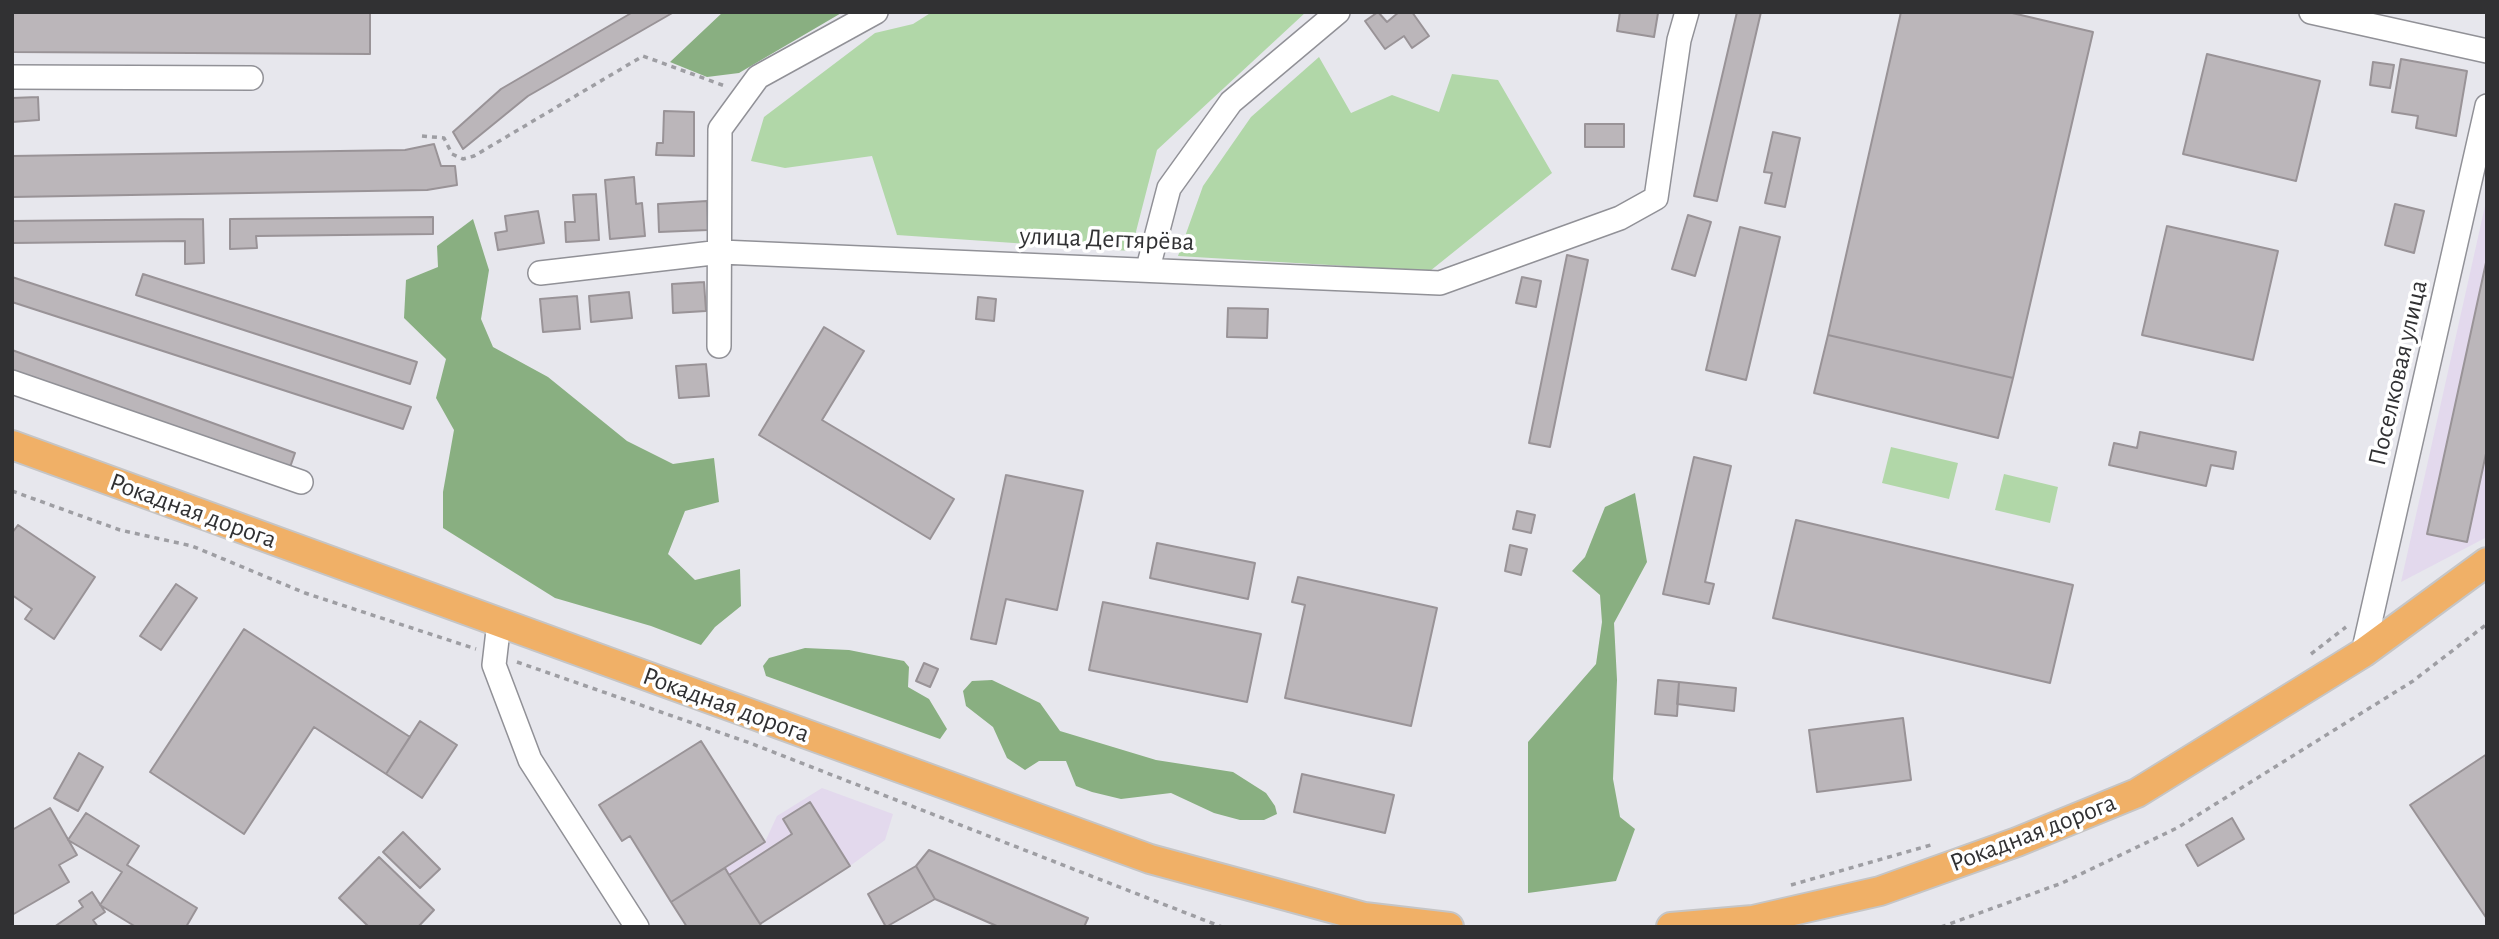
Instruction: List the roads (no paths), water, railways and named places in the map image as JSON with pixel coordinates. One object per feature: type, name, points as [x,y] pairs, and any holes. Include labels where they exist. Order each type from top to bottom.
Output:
[{"type":"main road","name":"Рокадная дорога","points":[[12,445],[1150,859],[1364,917],[1449,927]]},
{"type":"main road","name":"Рокадная дорога","points":[[1671,927],[1805,917],[2017,842],[2137,793],[2362,653],[2487,562]]},
{"type":"street","points":[[719,346],[720,129],[758,77],[876,12]]},
{"type":"street","points":[[1148,268],[1169,188],[1231,102],[1338,12]]},
{"type":"street","name":"улица Дегтярёва","points":[[540,273],[721,252],[1148,268],[1440,283],[1620,218],[1657,198],[1679,40],[1687,12]]},
{"type":"street","points":[[2311,12],[2487,51]]},
{"type":"street","points":[[12,78],[251,78]]},
{"type":"street","name":"Поселковая улица","points":[[2362,653],[2487,106]]},
{"type":"street","points":[[12,382],[301,482]]},
{"type":"street","points":[[499,622],[494,665],[530,760],[637,927]]}]
